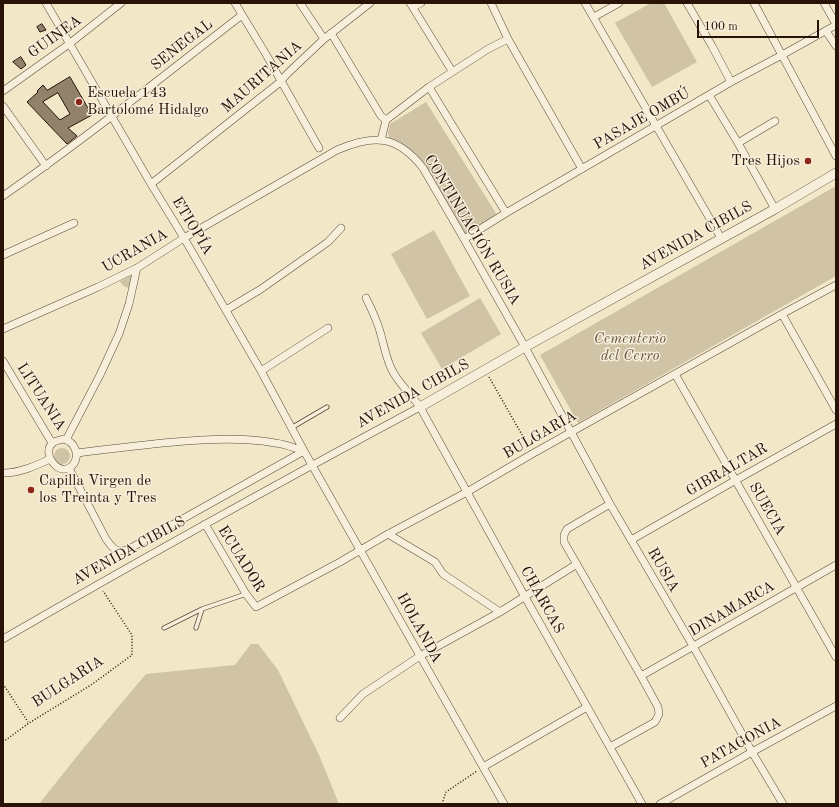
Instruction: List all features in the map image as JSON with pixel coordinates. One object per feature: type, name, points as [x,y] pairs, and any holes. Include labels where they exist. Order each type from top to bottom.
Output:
[{"type":"street","name":"ETIOPÍA","points":[[46,3],[226,310],[312,465]]},
{"type":"street","name":"GUINEA","points":[[3,91],[69,44],[121,3]]},
{"type":"street","points":[[235,3],[319,148]]},
{"type":"street","points":[[300,3],[324,39]]},
{"type":"street","name":"MAURITANIA","points":[[151,184],[272,88],[324,39],[370,3]]},
{"type":"street","points":[[421,3],[412,5],[452,71]]},
{"type":"street","points":[[586,3],[721,238]]},
{"type":"street","points":[[594,17],[619,3]]},
{"type":"street","points":[[687,3],[731,82]]},
{"type":"street","points":[[754,3],[836,156]]},
{"type":"street","points":[[824,3],[836,24]]},
{"type":"street","points":[[492,4],[508,39],[582,169]]},
{"type":"street","name":"SENEGAL","points":[[3,196],[46,166],[242,15]]},
{"type":"street","name":"PASAJE OMBÚ","points":[[464,239],[709,94],[836,24]]},
{"type":"street","points":[[826,30],[836,46]]},
{"type":"street","points":[[331,34],[381,116],[386,120]]},
{"type":"street","points":[[381,140],[386,120],[452,71],[488,49],[508,39]]},
{"type":"street","points":[[429,87],[506,214]]},
{"type":"street","points":[[709,94],[738,142],[775,209]]},
{"type":"street","points":[[3,106],[46,166]]},
{"type":"street","points":[[738,142],[776,121]]},
{"type":"street","name":"CONTINUACIÓN RUSIA","points":[[361,141],[372,139],[381,140],[399,146],[416,160],[464,239],[524,347]]},
{"type":"street","name":"UCRANIA","points":[[3,329],[137,268],[184,238],[324,157],[350,144],[361,141]]},
{"type":"street","name":"AVENIDA CIBILS","points":[[3,639],[99,583],[420,407],[524,347],[775,209],[836,173]]},
{"type":"street","points":[[3,255],[74,223]]},
{"type":"street","points":[[226,310],[261,289],[328,242],[341,228]]},
{"type":"street","points":[[66,440],[100,375],[119,334],[129,304],[137,268]]},
{"type":"street","name":"BULGARIA","points":[[256,606],[340,562],[388,534],[467,492],[571,432],[836,285]]},
{"type":"street","name":"CHARCAS","points":[[366,298],[379,326],[386,356],[392,370],[420,407],[642,804]]},
{"type":"street","points":[[782,314],[836,410]]},
{"type":"street","points":[[261,371],[328,328]]},
{"type":"street","name":"RUSIA","points":[[524,347],[610,504],[783,804]]},
{"type":"street","name":"LITUANIA","points":[[3,362],[52,443],[63,439],[66,440],[70,442],[77,453]]},
{"type":"street","name":"SUECIA","points":[[675,374],[836,657]]},
{"type":"street","name":"GIBRALTAR","points":[[631,540],[836,424]]},
{"type":"street","points":[[52,443],[49,450],[50,459],[53,464],[60,469],[69,468],[74,465],[77,453],[202,440],[237,439],[274,442],[304,451]]},
{"type":"street","points":[[69,468],[106,539],[113,549],[121,551],[129,549],[304,451]]},
{"type":"street","points":[[3,473],[23,470],[50,459]]},
{"type":"street","name":"HOLANDA","points":[[312,465],[504,804]]},
{"type":"street","points":[[610,504],[567,529],[564,532],[564,542],[641,676],[658,707],[659,714],[655,722],[610,747]]},
{"type":"street","name":"ECUADOR","points":[[205,524],[246,594],[256,606]]},
{"type":"street","points":[[388,534],[435,562],[443,574],[500,612]]},
{"type":"street","points":[[340,718],[363,694],[420,656],[500,612],[577,564]]},
{"type":"street","name":"DINAMARCA","points":[[641,676],[836,565]]},
{"type":"street","name":"PATAGONIA","points":[[660,804],[836,706]]},
{"type":"street","points":[[483,767],[587,707]]},
{"type":"lane","points":[[291,428],[327,407]]},
{"type":"lane","points":[[164,628],[202,609],[246,594]]},
{"type":"lane","points":[[196,628],[202,609]]},
{"type":"path","points":[[486,370],[532,454]]},
{"type":"path","name":"BULGARIA","points":[[3,742],[29,723],[91,685],[132,655],[132,635],[99,583]]},
{"type":"path","points":[[3,684],[29,723]]},
{"type":"path","points":[[442,804],[446,792],[483,767]]},
{"type":"green space","points":[[651,3],[664,3],[697,62],[652,87],[615,23]]},
{"type":"green space","points":[[426,102],[499,218],[466,237],[422,162],[408,148],[389,140],[388,132],[390,124]]},
{"type":"green space","name":"Cementerio del Cerro","points":[[836,186],[836,276],[578,423],[540,355]]},
{"type":"green space","points":[[434,230],[470,296],[427,319],[391,254]]},
{"type":"green space","points":[[132,276],[130,288],[125,287],[120,282]]},
{"type":"green space","points":[[480,298],[501,334],[442,369],[421,333]]},
{"type":"green space","points":[[59,448],[65,448],[70,453],[68,462],[65,464],[59,464],[54,459],[54,453]]},
{"type":"green space","points":[[251,644],[258,644],[278,670],[319,755],[339,804],[39,804],[86,745],[146,674],[235,665]]},
{"type":"building","points":[[42,24],[46,30],[40,32],[37,27]]},
{"type":"building","points":[[21,57],[26,65],[21,69],[13,62]]},
{"type":"building","points":[[70,77],[92,115],[68,128],[77,136],[67,144],[27,102],[43,85],[47,90]],"holes":[[[58,93],[70,114],[60,120],[43,102]]]},
{"type":"place","name":"Escuela 143 Bartolomé Hidalgo","points":[[79,102]]},
{"type":"place","name":"Tres Hijos","points":[[808,161]]},
{"type":"place","name":"Capilla Virgen de los Treinta y Tres","points":[[31,490]]}]
